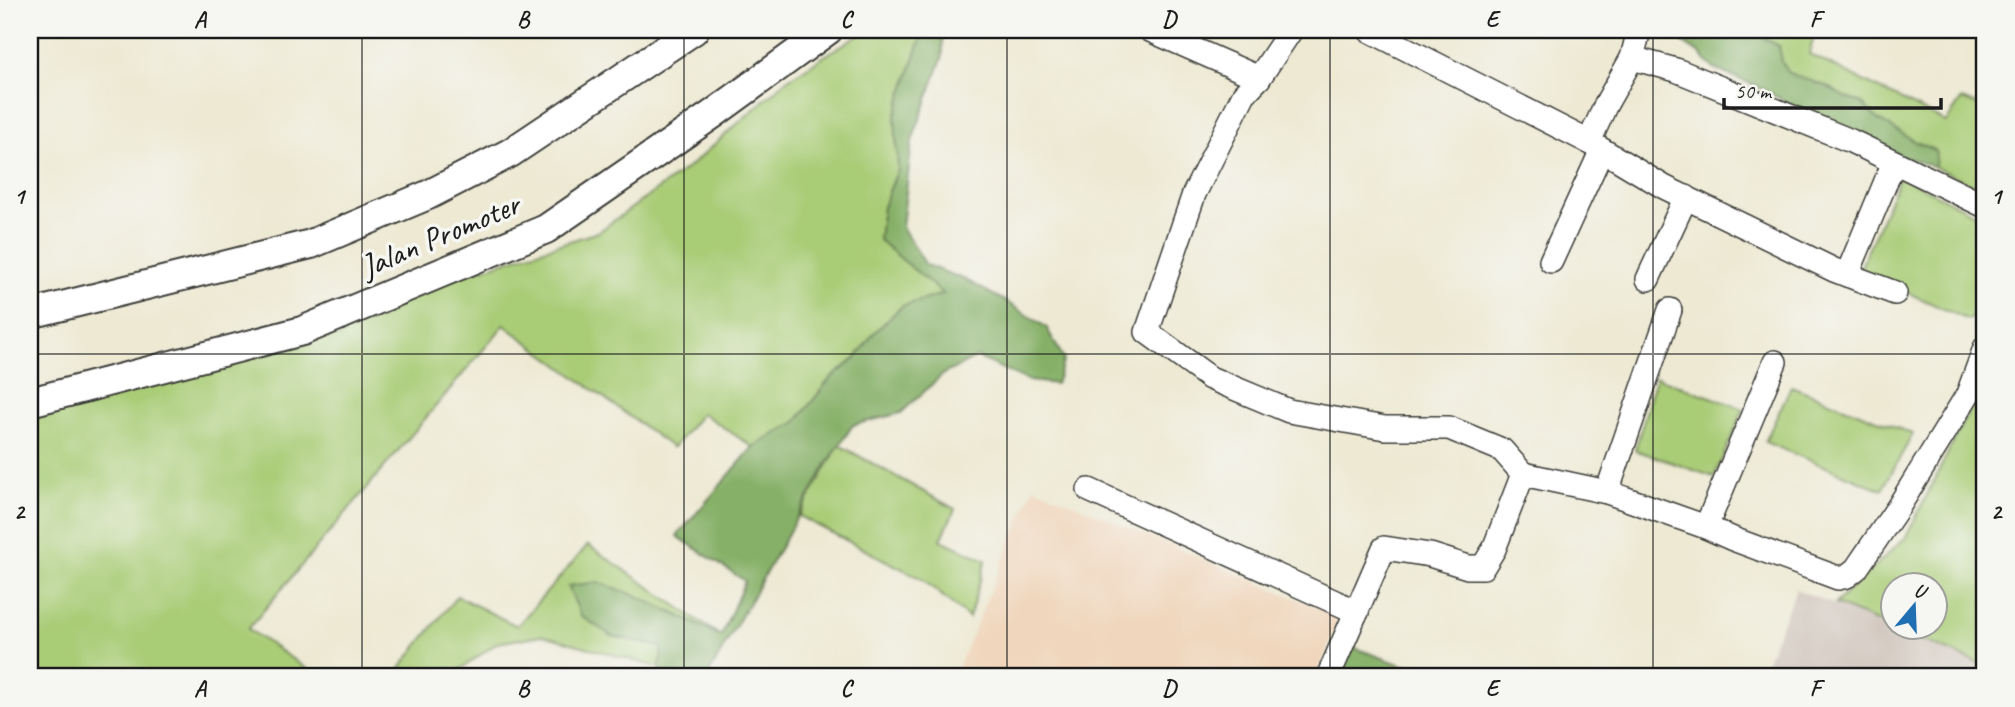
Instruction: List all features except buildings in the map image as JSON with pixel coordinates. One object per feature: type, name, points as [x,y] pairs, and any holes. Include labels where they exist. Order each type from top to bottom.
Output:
[{"type":"street","name":"Jalan Promoter","points":[[30,314],[311,244],[428,195],[510,153],[694,30]]},
{"type":"street","name":"Jalan Promoter","points":[[30,402],[303,331],[546,229],[713,114],[828,30]]},
{"type":"street","points":[[1150,30],[1259,78]]},
{"type":"street","points":[[1291,30],[1259,78],[1244,94],[1194,194],[1147,332],[1210,378],[1289,411],[1385,428],[1449,428],[1502,450],[1523,474],[1607,492],[1838,578],[1847,576],[1856,569],[1899,506],[1968,394],[1985,348]]},
{"type":"street","points":[[1369,30],[1595,146],[1686,197],[1847,275],[1895,293]]},
{"type":"street","points":[[1551,261],[1595,146],[1606,104],[1632,58],[1639,30]]},
{"type":"street","points":[[1632,58],[1676,71],[1851,141],[1985,206]]},
{"type":"street","points":[[1847,275],[1894,162]]},
{"type":"street","points":[[1648,279],[1686,197]]},
{"type":"street","points":[[1607,492],[1670,310]]},
{"type":"street","points":[[1706,527],[1775,362]]},
{"type":"street","points":[[1328,677],[1384,548],[1430,555],[1468,567],[1483,567],[1494,549],[1523,474]]},
{"type":"street","points":[[1089,490],[1357,612]]},
{"type":"shaded area","points":[[1034,487],[1339,617],[1316,677],[954,677]]},
{"type":"shaded area","points":[[1796,589],[1878,622],[1878,640],[1921,640],[1985,666],[1985,677],[1760,677]]},
{"type":"green space","points":[[866,30],[924,30],[895,116],[898,169],[883,207],[879,239],[944,294],[874,333],[855,359],[830,379],[796,422],[753,447],[702,413],[673,448],[504,325],[248,629],[319,677],[30,677],[30,412],[598,232],[690,166],[788,79]]},
{"type":"green space","points":[[924,30],[942,30],[943,56],[912,141],[902,227],[926,265],[966,280],[1046,327],[1064,359],[1056,384],[1029,381],[977,357],[943,374],[901,413],[853,425],[830,459],[707,677],[659,677],[662,647],[612,636],[581,616],[568,586],[598,582],[637,596],[721,636],[745,581],[677,536],[753,447],[796,422],[830,379],[855,359],[874,333],[902,306],[943,294],[879,240],[883,207],[898,169],[895,116]]},
{"type":"green space","points":[[1674,30],[1753,30],[1779,46],[1782,62],[1788,73],[1862,103],[1877,119],[1936,151],[1935,167],[1902,156],[1819,119],[1754,85],[1714,69],[1700,54],[1682,42]]},
{"type":"green space","points":[[1753,30],[1816,30],[1809,54],[1946,122],[1962,99],[1985,108],[1985,190],[1935,167],[1935,151],[1877,119],[1862,103],[1788,73],[1782,62],[1779,46]]},
{"type":"green space","points":[[1900,176],[1985,219],[1985,283],[1972,318],[1968,320],[1859,271]]},
{"type":"green space","points":[[1656,377],[1744,409],[1714,477],[1635,450]]},
{"type":"green space","points":[[1985,378],[1985,666],[1922,640],[1948,640],[1948,570],[1878,570],[1878,622],[1835,604],[1906,537]]},
{"type":"green space","points":[[1791,386],[1913,434],[1882,490],[1765,442]]},
{"type":"green space","points":[[839,445],[955,509],[941,540],[986,560],[969,618],[922,579],[799,516]]},
{"type":"green space","points":[[588,545],[721,636],[637,596],[612,636],[662,647],[692,677],[543,635],[497,643],[450,677],[393,677],[457,596],[517,626]]},
{"type":"green space","points":[[1352,647],[1419,671],[1428,677],[1334,677]]}]
